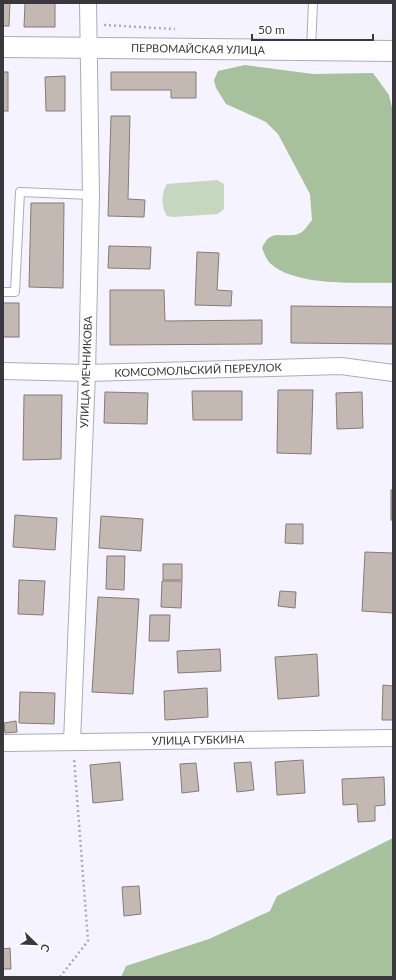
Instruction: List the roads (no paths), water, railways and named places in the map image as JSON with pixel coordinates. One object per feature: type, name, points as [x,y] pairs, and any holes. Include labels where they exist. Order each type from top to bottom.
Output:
[{"type":"street","name":"УЛИЦА МЕЧНИКОВА","points":[[72,742],[87,373],[91,195],[88,3]]},
{"type":"street","name":"ПЕРВОМАЙСКАЯ УЛИЦА","points":[[3,47],[393,51]]},
{"type":"street","name":"КОМСОМОЛЬСКИЙ ПЕРЕУЛОК","points":[[3,371],[87,373],[341,366],[393,373]]},
{"type":"street","name":"УЛИЦА ГУБКИНА","points":[[3,743],[393,738]]},
{"type":"lane","points":[[311,50],[313,3]]},
{"type":"lane","points":[[3,292],[15,292],[20,192],[91,195]]}]
